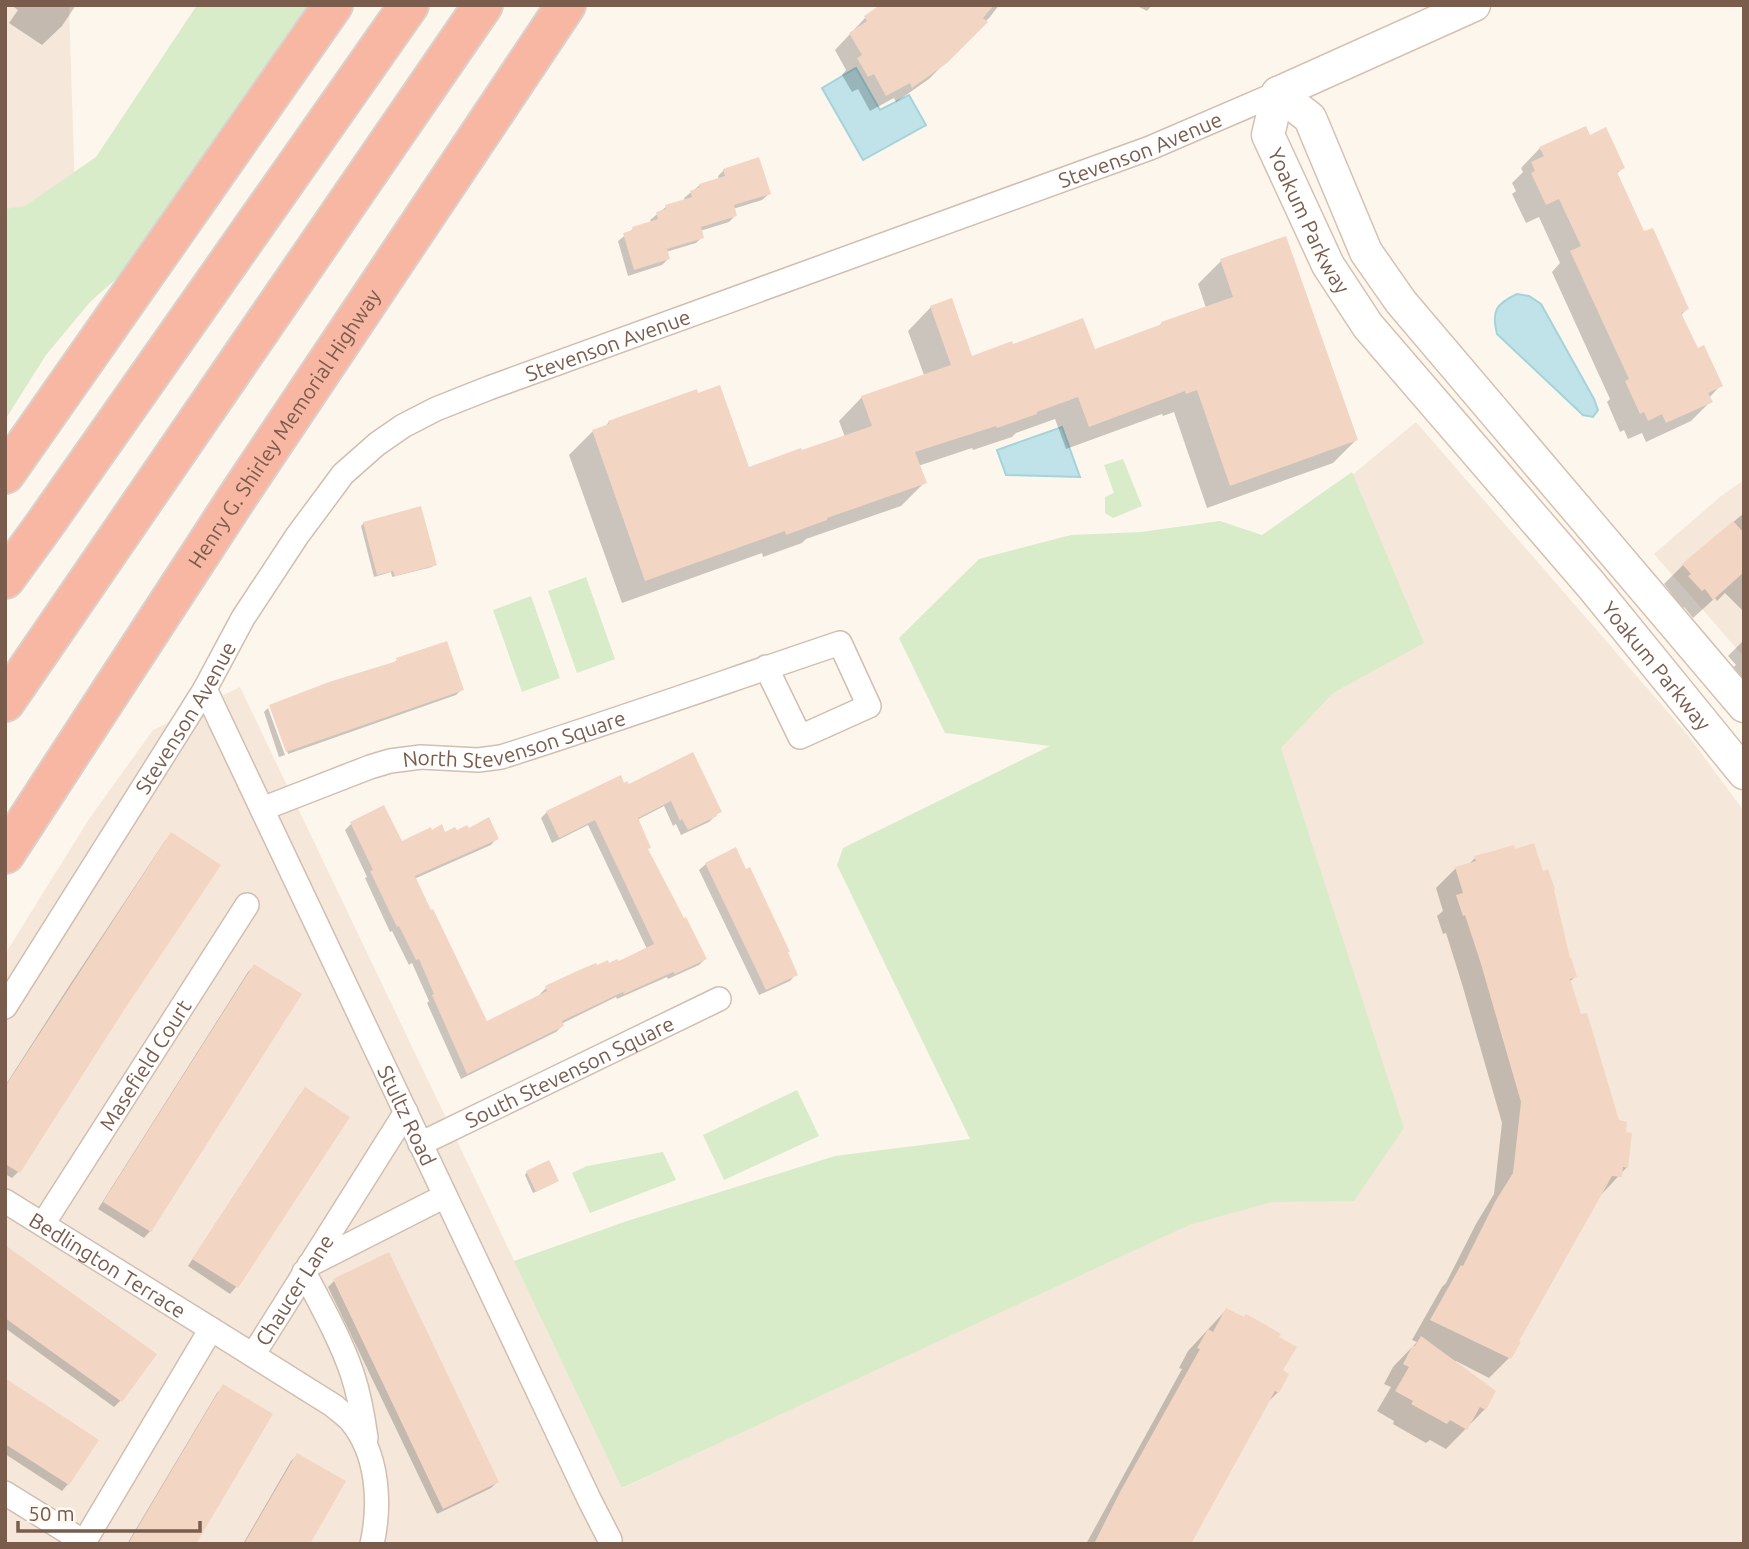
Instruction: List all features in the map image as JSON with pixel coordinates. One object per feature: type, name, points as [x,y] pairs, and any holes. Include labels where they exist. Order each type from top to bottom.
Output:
[{"type":"highway","points":[[5,474],[333,5]]},
{"type":"highway","points":[[5,579],[409,5]]},
{"type":"highway","points":[[5,702],[483,5]]},
{"type":"highway","name":"Henry G. Shirley Memorial Highway","points":[[5,854],[237,496],[566,5]]},
{"type":"highway","points":[[5,689],[32,662]]},
{"type":"street","name":"Stevenson Avenue","points":[[5,1006],[205,690],[243,618],[297,536],[343,474],[377,444],[403,426],[436,409],[489,388],[1150,148],[1474,5]]},
{"type":"street","name":"Yoakum Parkway","points":[[1744,706],[1401,302],[1366,252],[1310,118],[1278,93],[1268,135],[1328,265],[1368,326],[1592,586],[1744,773]]},
{"type":"street","name":"North Stevenson Square","points":[[262,809],[390,761],[421,757],[478,760],[501,757],[766,667],[839,643],[869,706],[800,737],[766,667]]},
{"type":"street","name":"Stultz Road","points":[[205,690],[610,1540]]},
{"type":"street","name":"Masefield Court","points":[[43,1224],[247,905]]},
{"type":"street","name":"South Stevenson Square","points":[[420,1144],[719,999]]},
{"type":"street","name":"Chaucer Lane","points":[[211,1329],[253,1354],[405,1112]]},
{"type":"street","points":[[372,1544],[377,1502],[361,1407],[352,1373],[307,1268],[445,1196]]},
{"type":"street","name":"Bedlington Terrace","points":[[5,1201],[211,1329]]},
{"type":"street","points":[[5,1493],[83,1543],[211,1329]]},
{"type":"street","points":[[253,1354],[350,1419],[367,1448]]},
{"type":"shaded area","points":[[5,5],[69,5],[75,193],[5,295]]},
{"type":"shaded area","points":[[1416,422],[1687,734],[1744,811],[1744,1544],[5,1544],[5,954],[89,819],[153,730],[240,687],[623,1488],[1384,1129],[1200,601]]},
{"type":"shaded area","points":[[1744,480],[1744,657],[1654,554],[1721,496]]},
{"type":"green space","points":[[197,5],[340,5],[123,273],[91,301],[46,355],[5,420],[5,209],[25,206],[96,157]]},
{"type":"green space","points":[[1123,459],[1142,506],[1113,518],[1105,513],[1105,497],[1114,493],[1104,465]]},
{"type":"green space","points":[[1352,472],[1424,643],[1333,693],[1281,748],[1404,1128],[1354,1201],[1272,1202],[1189,1225],[622,1488],[514,1261],[627,1221],[835,1156],[970,1139],[837,865],[843,848],[1050,746],[945,733],[899,638],[979,559],[1071,535],[1141,532],[1220,521],[1262,535]]},
{"type":"green space","points":[[586,577],[615,659],[577,673],[548,591]]},
{"type":"green space","points":[[531,596],[560,678],[522,692],[493,610]]},
{"type":"green space","points":[[797,1090],[819,1136],[724,1180],[703,1135]]},
{"type":"green space","points":[[663,1152],[676,1180],[590,1213],[572,1173],[587,1166]]},
{"type":"water","points":[[856,68],[880,110],[909,95],[926,125],[863,160],[822,88]]},
{"type":"water","points":[[1517,294],[1529,296],[1541,304],[1594,399],[1598,410],[1593,417],[1583,415],[1497,334],[1497,309],[1504,301]]},
{"type":"water","points":[[1062,427],[1080,477],[1006,475],[997,450]]},
{"type":"building","points":[[880,5],[994,5],[983,18],[988,22],[947,63],[912,88],[910,83],[886,96],[874,74],[868,77],[857,58],[862,55],[849,33],[867,21],[864,16]]},
{"type":"building","points":[[1586,126],[1590,135],[1606,127],[1625,168],[1617,172],[1644,231],[1653,228],[1689,309],[1681,313],[1698,348],[1704,345],[1723,386],[1708,393],[1713,402],[1666,423],[1662,414],[1648,421],[1644,412],[1640,414],[1625,381],[1629,379],[1570,251],[1581,246],[1559,199],[1546,205],[1531,173],[1535,171],[1531,162],[1544,156],[1539,147]]},
{"type":"building","points":[[759,157],[771,194],[734,205],[737,216],[701,227],[704,238],[667,249],[670,259],[634,270],[623,233],[633,230],[632,227],[658,219],[656,212],[666,209],[665,205],[692,197],[690,191],[700,187],[699,184],[725,176],[723,169]]},
{"type":"building","points":[[1286,236],[1358,440],[1230,486],[1197,390],[1186,394],[1185,391],[1089,427],[1078,397],[997,428],[996,426],[915,452],[927,483],[786,535],[785,531],[645,581],[592,430],[609,424],[608,421],[697,389],[698,393],[720,385],[749,467],[872,426],[861,396],[951,365],[930,306],[952,298],[972,356],[1083,318],[1095,349],[1233,297],[1220,259]]},
{"type":"building","points":[[421,506],[437,565],[395,576],[393,571],[377,575],[363,522]]},
{"type":"building","points":[[1733,521],[1744,533],[1744,572],[1713,600],[1705,589],[1702,591],[1688,576],[1691,574],[1682,564]]},
{"type":"building","points":[[447,641],[464,690],[286,752],[269,705]]},
{"type":"building","points":[[693,752],[722,812],[688,830],[682,819],[680,821],[671,801],[638,818],[651,848],[648,849],[707,959],[675,974],[673,972],[624,994],[623,992],[562,1021],[564,1026],[467,1074],[419,959],[416,960],[399,926],[397,927],[350,822],[384,805],[402,841],[431,827],[432,830],[442,824],[445,832],[467,825],[469,828],[489,817],[499,839],[415,876],[487,1021],[547,991],[545,986],[577,971],[608,960],[609,963],[617,959],[619,961],[654,944],[595,820],[559,838],[546,811],[621,775],[624,783],[627,781],[629,784]]},
{"type":"building","points":[[171,832],[221,865],[20,1173],[5,1164],[5,1087]]},
{"type":"building","points":[[1534,843],[1543,871],[1548,869],[1555,889],[1570,958],[1577,977],[1570,979],[1581,1014],[1587,1013],[1619,1120],[1627,1122],[1626,1132],[1632,1133],[1628,1168],[1623,1167],[1622,1177],[1612,1176],[1511,1359],[1430,1320],[1461,1265],[1463,1266],[1495,1202],[1513,1173],[1521,1102],[1481,964],[1456,895],[1463,893],[1455,867],[1476,861],[1474,856],[1514,845],[1515,849]]},
{"type":"building","points":[[736,847],[746,869],[750,867],[798,975],[766,990],[705,863]]},
{"type":"building","points":[[254,964],[302,994],[151,1232],[103,1202]]},
{"type":"building","points":[[305,1087],[350,1117],[238,1288],[192,1259]]},
{"type":"building","points":[[549,1160],[559,1181],[536,1192],[526,1171]]},
{"type":"building","points":[[5,1245],[157,1354],[122,1402],[5,1318]]},
{"type":"building","points":[[389,1252],[499,1482],[443,1509],[333,1279]]},
{"type":"building","points":[[1226,1308],[1244,1317],[1246,1314],[1281,1334],[1279,1337],[1297,1347],[1283,1370],[1289,1374],[1279,1393],[1275,1391],[1191,1544],[1094,1544],[1200,1349],[1197,1348],[1208,1329],[1213,1332]]},
{"type":"building","points":[[1421,1336],[1496,1391],[1486,1410],[1480,1407],[1467,1430],[1450,1420],[1447,1424],[1411,1404],[1413,1401],[1395,1391],[1409,1367],[1403,1364]]},
{"type":"building","points":[[5,1378],[99,1440],[69,1485],[5,1444]]},
{"type":"building","points":[[223,1384],[273,1414],[196,1544],[128,1544]]},
{"type":"building","points":[[297,1453],[346,1481],[310,1544],[244,1544]]}]
